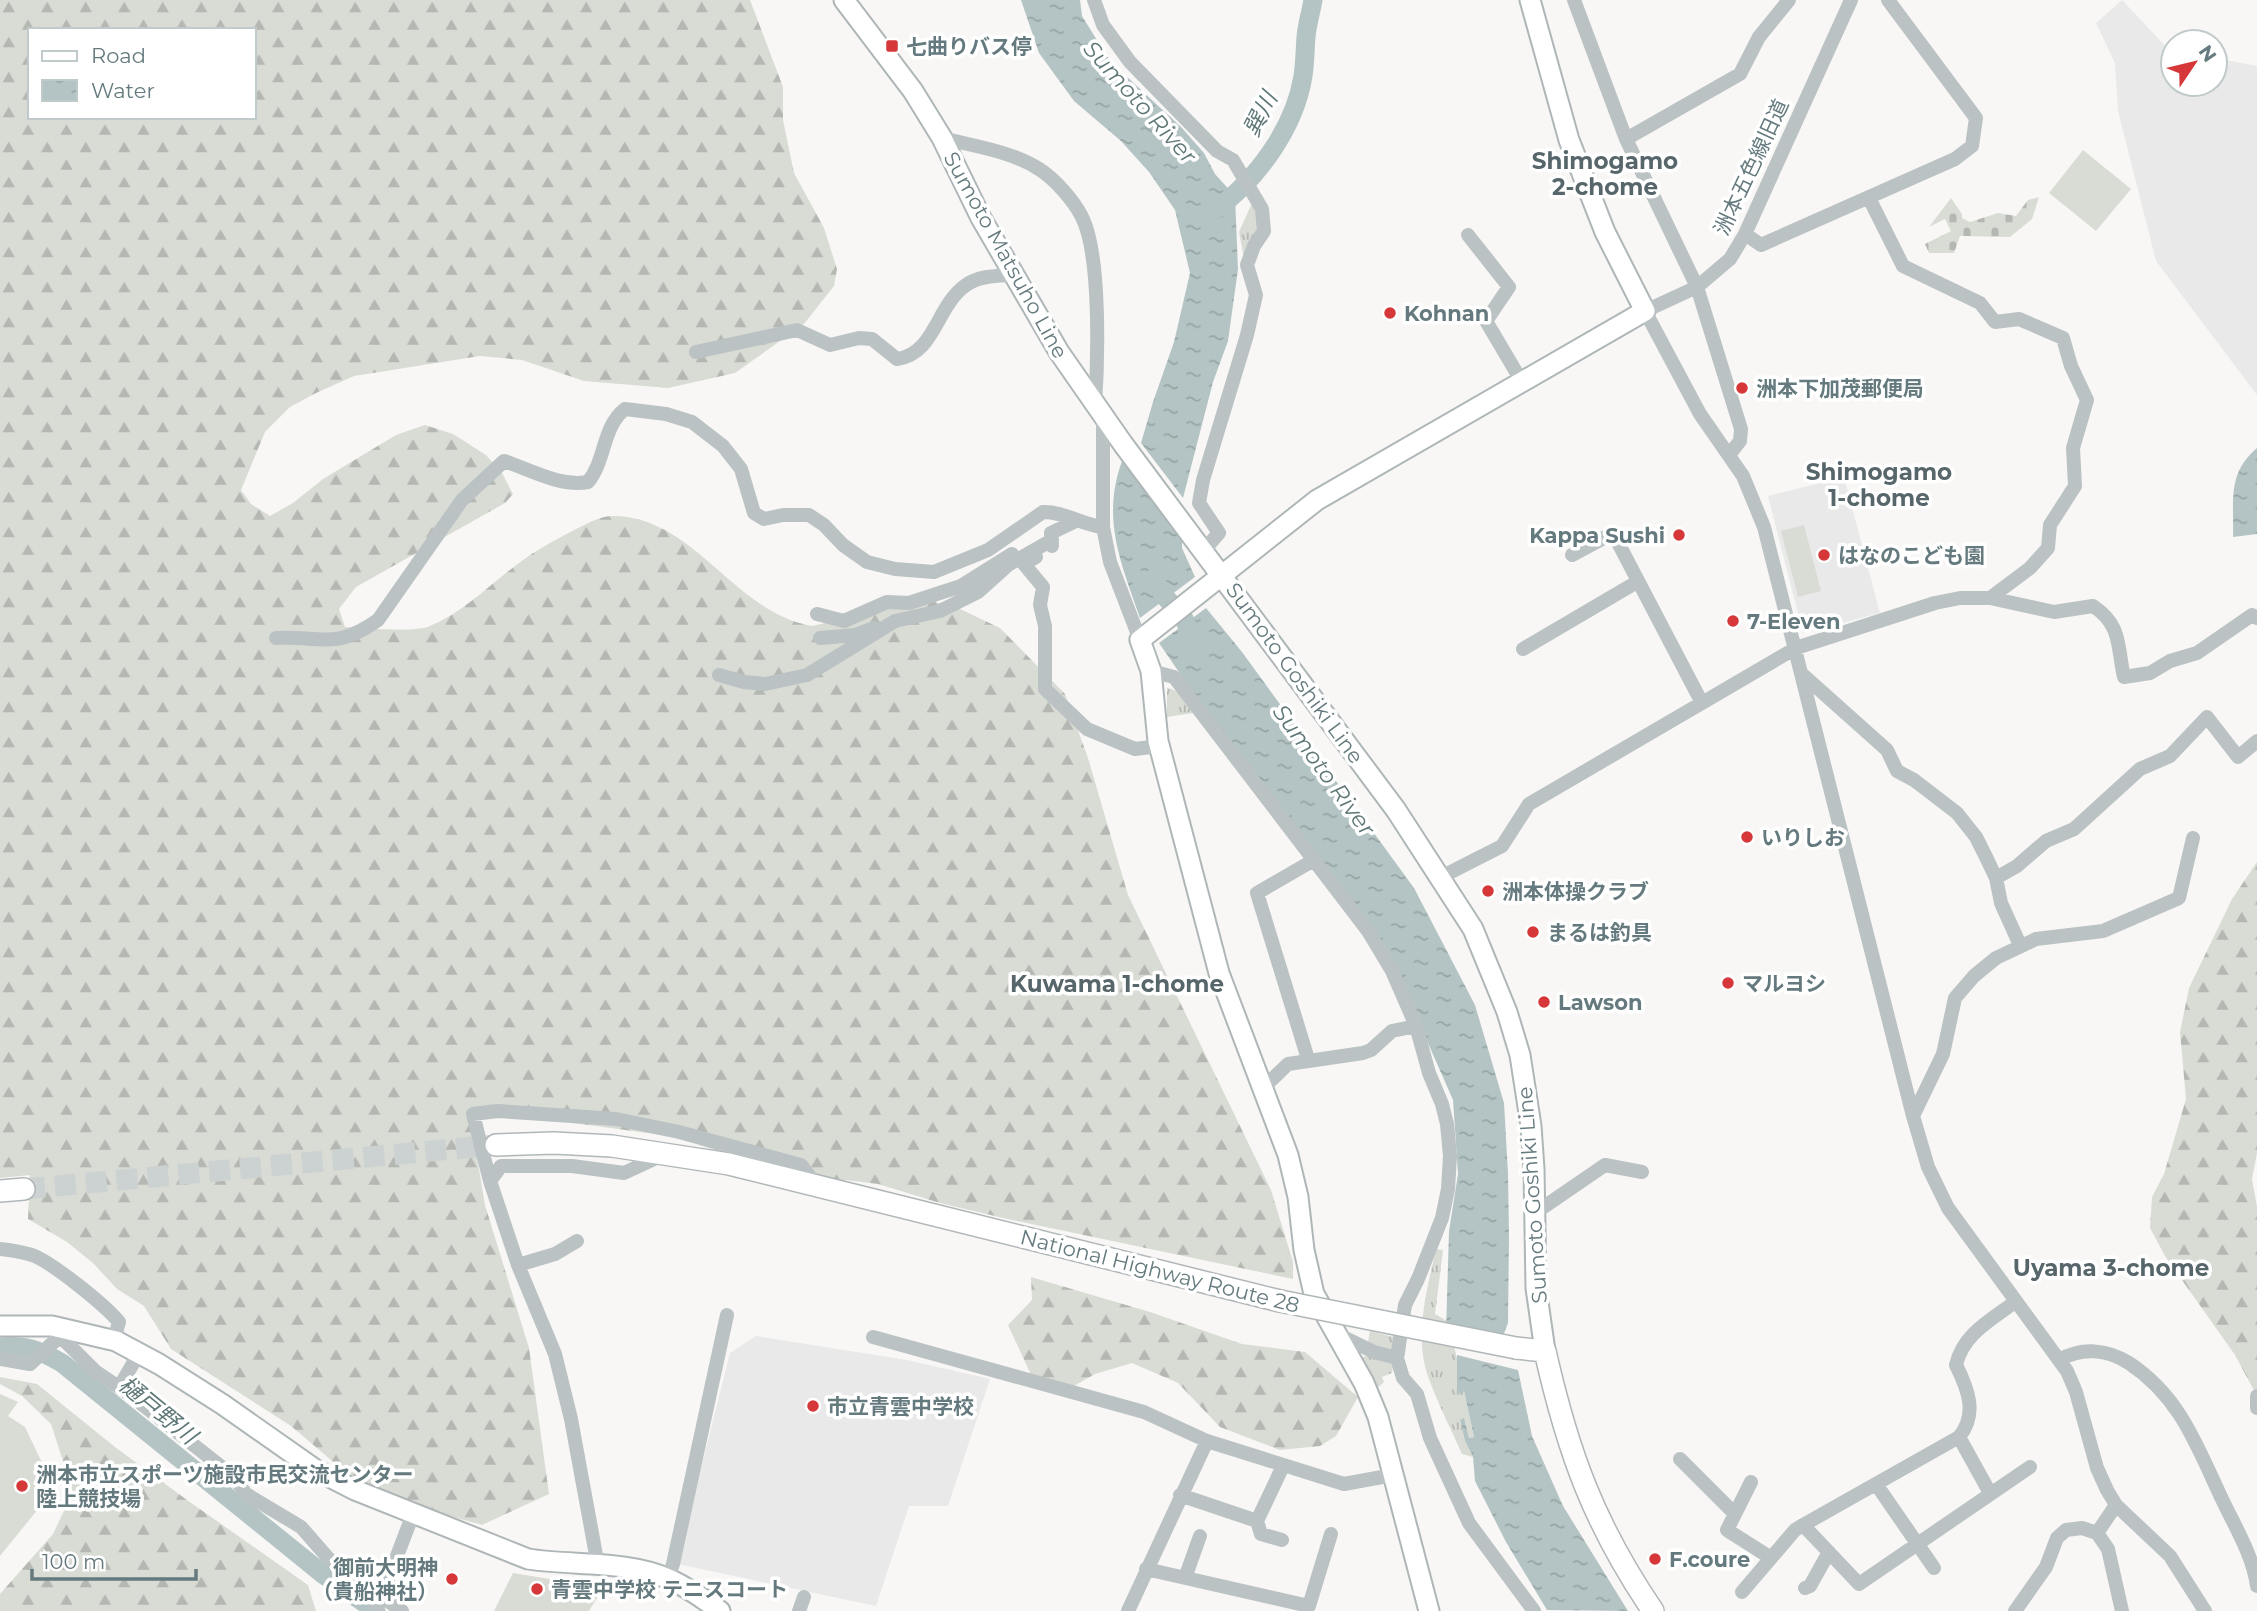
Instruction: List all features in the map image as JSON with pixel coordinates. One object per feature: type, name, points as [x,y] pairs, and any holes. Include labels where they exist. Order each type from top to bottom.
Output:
[{"type":"highway","name":"National Highway Route 28","points":[[496,1145],[554,1143],[612,1146],[729,1164],[1280,1301],[1516,1348],[1545,1351]]},
{"type":"highway","points":[[0,1191],[24,1189]]},
{"type":"highway","points":[[1545,1351],[1559,1414],[1591,1504],[1612,1546],[1653,1611]]},
{"type":"main road","name":"Sumoto Matsuho Line","points":[[844,0],[913,91],[942,138],[981,218],[1039,321],[1099,410],[1198,543],[1215,581]]},
{"type":"main road","points":[[1530,0],[1569,140],[1605,232],[1645,312]]},
{"type":"main road","name":"Sumoto Goshiki Line","points":[[1545,1351],[1536,1288],[1531,1126],[1517,1044],[1474,929],[1396,810],[1215,581],[1318,500],[1645,312]]},
{"type":"main road","points":[[1215,581],[1143,637],[1151,671],[1159,746],[1219,973],[1288,1154],[1314,1294],[1364,1383],[1378,1417],[1429,1611]]},
{"type":"main road","points":[[0,1326],[52,1326],[114,1340],[222,1405],[316,1470],[355,1490],[528,1559],[556,1564],[637,1569],[668,1578],[720,1611]]},
{"type":"street","points":[[1094,0],[1103,25],[1130,62],[1217,151],[1233,160],[1262,209],[1265,231],[1254,246],[1247,265],[1256,295],[1203,480],[1199,503],[1219,533],[1198,543]]},
{"type":"street","points":[[1574,0],[1626,139],[1697,287],[1741,429],[1740,441],[1729,455]]},
{"type":"street","points":[[1626,139],[1740,74],[1759,37],[1789,0]]},
{"type":"street","name":"洲本五色線旧道","points":[[1645,312],[1697,287],[1730,259],[1745,234],[1851,0]]},
{"type":"street","points":[[1745,234],[1761,244],[1955,159],[1972,146],[1976,118],[1888,0]]},
{"type":"street","points":[[942,138],[1018,159],[1041,170],[1082,216],[1089,236],[1095,279],[1103,527],[1110,562],[1143,637]]},
{"type":"street","points":[[1869,198],[1903,266],[1980,303],[1995,322],[2019,320],[2063,338],[2071,366],[2087,400],[2073,448],[2075,486],[2050,525],[2048,548],[2030,568],[1990,598]]},
{"type":"street","points":[[1468,235],[1508,287],[1486,321],[1522,382]]},
{"type":"street","points":[[696,352],[797,330],[830,345],[859,338],[872,340],[897,359],[911,357],[920,351],[951,299],[968,284],[988,276],[1015,275]]},
{"type":"street","points":[[1645,312],[1700,414],[1743,476],[1764,527],[1928,1167],[1948,1208],[2059,1360],[2076,1392],[2101,1479],[2116,1506],[2170,1556],[2205,1611]]},
{"type":"street","points":[[276,638],[333,641],[366,629],[378,620],[462,500],[504,461],[563,482],[588,482],[595,474],[614,418],[625,409],[666,414],[692,422],[723,446],[741,469],[754,513],[764,519],[783,515],[809,516],[824,525],[843,545],[867,562],[895,569],[934,572],[988,550],[1043,512],[1053,512],[1103,527]]},
{"type":"street","points":[[820,638],[855,635],[895,621],[940,611],[978,592],[1008,565],[1076,521]]},
{"type":"street","points":[[1572,555],[1613,533],[1702,703]]},
{"type":"street","points":[[817,614],[844,621],[887,602],[909,603],[961,586],[990,566],[1051,537]]},
{"type":"street","points":[[1051,537],[1052,547],[1024,564],[1043,587],[1040,604],[1045,626],[1045,690],[1087,729],[1135,749],[1159,746]]},
{"type":"street","points":[[1523,649],[1637,582]]},
{"type":"street","points":[[1441,877],[1502,846],[1529,804],[1796,648],[1935,603],[1960,598],[1990,598],[2054,612],[2093,606],[2107,615],[2116,630],[2124,677],[2150,673],[2170,662],[2197,653],[2252,615],[2257,618]]},
{"type":"street","points":[[719,675],[765,684],[812,672],[895,621]]},
{"type":"street","points":[[777,671],[812,672]]},
{"type":"street","points":[[1151,671],[1174,677],[1368,931],[1392,971],[1416,1026],[1447,1124],[1450,1156],[1448,1189],[1442,1218],[1405,1305],[1397,1358],[1403,1378],[1417,1394],[1430,1438],[1469,1523],[1534,1611]]},
{"type":"street","points":[[1802,674],[1887,750],[1897,771],[1914,780],[1957,813],[1976,838],[1996,878],[2001,903],[2020,946]]},
{"type":"street","points":[[1996,878],[2017,866],[2046,841],[2074,830],[2140,769],[2170,756],[2207,718],[2238,757],[2257,741]]},
{"type":"street","points":[[1913,1116],[1942,1054],[1955,998],[1974,976],[1996,958],[2036,939],[2103,931],[2179,898],[2193,838]]},
{"type":"street","points":[[1308,1059],[1258,892],[1314,860]]},
{"type":"street","points":[[1263,1088],[1288,1063],[1363,1053],[1371,1050],[1392,1031],[1416,1026]]},
{"type":"street","points":[[598,1566],[571,1419],[555,1354],[518,1265],[490,1181],[473,1114],[498,1111],[616,1119],[679,1132],[801,1165],[816,1185]]},
{"type":"street","points":[[490,1181],[501,1166],[572,1166],[624,1173],[667,1153]]},
{"type":"street","points":[[1535,1213],[1605,1165],[1642,1172]]},
{"type":"street","points":[[518,1265],[555,1254],[577,1241]]},
{"type":"street","points":[[0,1250],[34,1256],[50,1265],[105,1308],[119,1322],[114,1340]]},
{"type":"street","points":[[1742,1592],[1795,1530],[1959,1437],[1966,1429],[1970,1404],[1966,1385],[1956,1365],[1959,1352],[1969,1337],[2015,1302]]},
{"type":"street","points":[[668,1578],[727,1315]]},
{"type":"street","points":[[1337,1334],[1374,1352],[1397,1358]]},
{"type":"street","points":[[873,1337],[1144,1412],[1207,1441],[1344,1484],[1393,1475]]},
{"type":"street","points":[[0,1359],[30,1364],[58,1338],[65,1341],[95,1371],[120,1387],[233,1476],[246,1494],[301,1527],[329,1559],[379,1604],[402,1611]]},
{"type":"street","points":[[2059,1360],[2081,1351],[2114,1354],[2150,1377],[2169,1398],[2191,1434],[2243,1543],[2257,1583]]},
{"type":"street","points":[[120,1387],[139,1353]]},
{"type":"street","points":[[2257,1396],[2257,1408]]},
{"type":"street","points":[[1959,1437],[1990,1493]]},
{"type":"street","points":[[1128,1611],[1207,1441]]},
{"type":"street","points":[[1679,1459],[1735,1514]]},
{"type":"street","points":[[1282,1539],[1261,1534],[1257,1521],[1283,1466]]},
{"type":"street","points":[[1803,1525],[1859,1584],[2030,1467]]},
{"type":"street","points":[[1751,1482],[1727,1530],[1771,1558]]},
{"type":"street","points":[[1876,1484],[1934,1568]]},
{"type":"street","points":[[1180,1495],[1257,1521]]},
{"type":"street","points":[[2097,1533],[2116,1506]]},
{"type":"street","points":[[379,1604],[413,1514]]},
{"type":"street","points":[[2015,1611],[2046,1567],[2057,1538],[2066,1531],[2082,1528],[2097,1533],[2108,1549],[2122,1611]]},
{"type":"street","points":[[1146,1569],[1309,1606],[1331,1534]]},
{"type":"street","points":[[1185,1578],[1199,1536]]},
{"type":"street","points":[[1805,1588],[1810,1586],[1829,1552]]},
{"type":"shaded area","points":[[2122,0],[2159,39],[2159,98],[2229,98],[2229,61],[2257,66],[2257,395],[2156,261],[2118,111],[2115,63],[2096,23]]},
{"type":"shaded area","name":"はなのこども園","points":[[1844,477],[1880,613],[1803,633],[1768,496]]},
{"type":"shaded area","points":[[756,1336],[907,1360],[990,1379],[948,1506],[909,1506],[876,1606],[677,1564],[730,1353]]},
{"type":"green space","points":[[0,0],[750,0],[783,87],[783,120],[794,173],[824,228],[837,269],[834,286],[804,324],[735,373],[668,388],[584,381],[522,360],[480,356],[354,376],[290,407],[265,432],[241,490],[251,504],[270,516],[293,503],[323,479],[396,435],[425,425],[453,434],[486,455],[502,473],[513,494],[505,503],[356,587],[339,609],[345,627],[401,630],[430,626],[457,611],[541,548],[595,520],[616,516],[644,521],[670,533],[760,604],[785,618],[812,626],[926,600],[956,607],[1000,628],[1065,694],[1088,758],[1128,895],[1271,1190],[1293,1262],[1293,1279],[1003,1218],[878,1184],[846,1180],[822,1183],[784,1175],[677,1137],[469,1109],[485,1205],[529,1348],[549,1494],[482,1525],[371,1494],[291,1426],[171,1349],[144,1306],[117,1289],[94,1264],[67,1242],[28,1219],[30,1175],[0,1178]]},
{"type":"green space","points":[[2083,150],[2131,189],[2096,231],[2049,193]]},
{"type":"green space","points":[[2039,197],[2032,219],[2010,237],[1960,236],[1954,253],[1929,253],[1925,244],[1951,231],[1945,219],[1929,227],[1951,198],[1962,218],[1970,222],[1998,213],[2016,216],[2028,200]]},
{"type":"green space","points":[[1252,203],[1258,217],[1257,231],[1244,258],[1239,232]]},
{"type":"green space","points":[[1804,525],[1821,591],[1798,597],[1781,531]]},
{"type":"green space","points":[[1167,688],[1179,694],[1194,713],[1167,717]]},
{"type":"green space","points":[[2257,862],[2257,1153],[2252,1179],[2257,1207],[2257,1396],[2235,1355],[2165,1256],[2150,1228],[2152,1197],[2164,1174],[2186,1099],[2180,1032],[2189,988],[2232,899]]},
{"type":"green space","points":[[1436,1249],[1443,1250],[1435,1314],[1449,1322],[1474,1437],[1469,1438],[1464,1419],[1460,1420],[1465,1441],[1473,1457],[1462,1454],[1436,1398],[1424,1363],[1423,1314]]},
{"type":"green space","points":[[1031,1277],[1150,1312],[1242,1344],[1305,1352],[1358,1397],[1336,1436],[1320,1446],[1280,1450],[1220,1427],[1178,1383],[1132,1363],[1095,1374],[1065,1391],[1033,1379],[1008,1325],[1032,1300]]},
{"type":"green space","points":[[1370,1331],[1406,1340],[1405,1355],[1367,1347]]},
{"type":"green space","points":[[1369,1355],[1394,1359],[1392,1373],[1382,1377],[1384,1382],[1373,1392],[1360,1358]]},
{"type":"green space","points":[[0,1377],[37,1384],[115,1447],[308,1585],[316,1611],[0,1611],[0,1594],[53,1534],[73,1492],[51,1424],[22,1396],[0,1384]]},
{"type":"green space","name":"洲本市立スポーツ施設市民交流センター 陸上競技場","points":[[0,1394],[18,1402],[8,1416],[25,1427],[45,1469],[43,1503],[0,1556]]},
{"type":"green space","name":"青雲中学校 テニスコート","points":[[513,1573],[568,1582],[601,1591],[589,1611],[494,1611]]},
{"type":"water","points":[[1021,0],[1080,0],[1082,16],[1110,61],[1182,128],[1204,153],[1215,174],[1235,196],[1238,269],[1228,341],[1213,382],[1183,498],[1141,443],[1174,342],[1190,273],[1175,210],[1149,172],[1121,141],[1074,101],[1039,53]]},
{"type":"water","points":[[2257,448],[2257,534],[2233,537],[2236,478],[2247,458]]},
{"type":"water","points":[[1122,461],[1182,535],[1182,548],[1195,577],[1140,618],[1120,559],[1113,522],[1113,502]]},
{"type":"water","points":[[1206,608],[1242,652],[1414,888],[1475,1005],[1504,1103],[1508,1173],[1508,1323],[1501,1341],[1446,1331],[1449,1231],[1458,1174],[1453,1100],[1391,959],[1233,751],[1159,643]]},
{"type":"water","points":[[1457,1355],[1518,1370],[1532,1436],[1563,1506],[1628,1611],[1547,1610],[1506,1542],[1475,1481],[1473,1457],[1465,1441],[1460,1420],[1464,1418],[1469,1438],[1474,1437],[1464,1391],[1457,1395]]},
{"type":"pier","points":[[1138,440],[1184,501],[1180,500],[1138,445]]},
{"type":"waterway","name":"巽川","points":[[1215,210],[1231,198],[1259,168],[1272,151],[1292,114],[1303,76],[1313,0]]},
{"type":"waterway","name":"Sumoto River","points":[[1154,578],[1162,593],[1184,619],[1197,647]]},
{"type":"waterway","name":"樋戸野川","points":[[0,1347],[32,1349],[62,1363],[324,1575],[376,1611]]},
{"type":"tunnel","points":[[24,1189],[496,1145]]},
{"type":"place","name":"七曲りバス停","points":[[892,46]]},
{"type":"place","name":"Kohnan","points":[[1390,313]]},
{"type":"place","name":"洲本下加茂郵便局","points":[[1742,388]]},
{"type":"place","name":"Kappa Sushi","points":[[1679,535]]},
{"type":"place","name":"はなのこども園","points":[[1824,555]]},
{"type":"place","name":"7-Eleven","points":[[1733,621]]},
{"type":"place","name":"いりしお","points":[[1747,837]]},
{"type":"place","name":"洲本体操クラブ","points":[[1488,891]]},
{"type":"place","name":"まるは釣具","points":[[1533,932]]},
{"type":"place","name":"マルヨシ","points":[[1728,983]]},
{"type":"place","name":"Lawson","points":[[1544,1002]]},
{"type":"place","name":"市立青雲中学校","points":[[813,1406]]},
{"type":"place","name":"洲本市立スポーツ施設市民交流センター 陸上競技場","points":[[22,1486]]},
{"type":"place","name":"F.coure","points":[[1655,1559]]},
{"type":"place","name":"御前大明神 （貴船神社）","points":[[452,1579]]},
{"type":"place","name":"青雲中学校 テニスコート","points":[[537,1589]]},
{"type":"district","name":"Shimogamo 2-chome","points":[[1605,174]]},
{"type":"district","name":"Shimogamo 1-chome","points":[[1879,485]]},
{"type":"district","name":"Kuwama 1-chome","points":[[1117,984]]},
{"type":"district","name":"Uyama 3-chome","points":[[2111,1268]]}]
